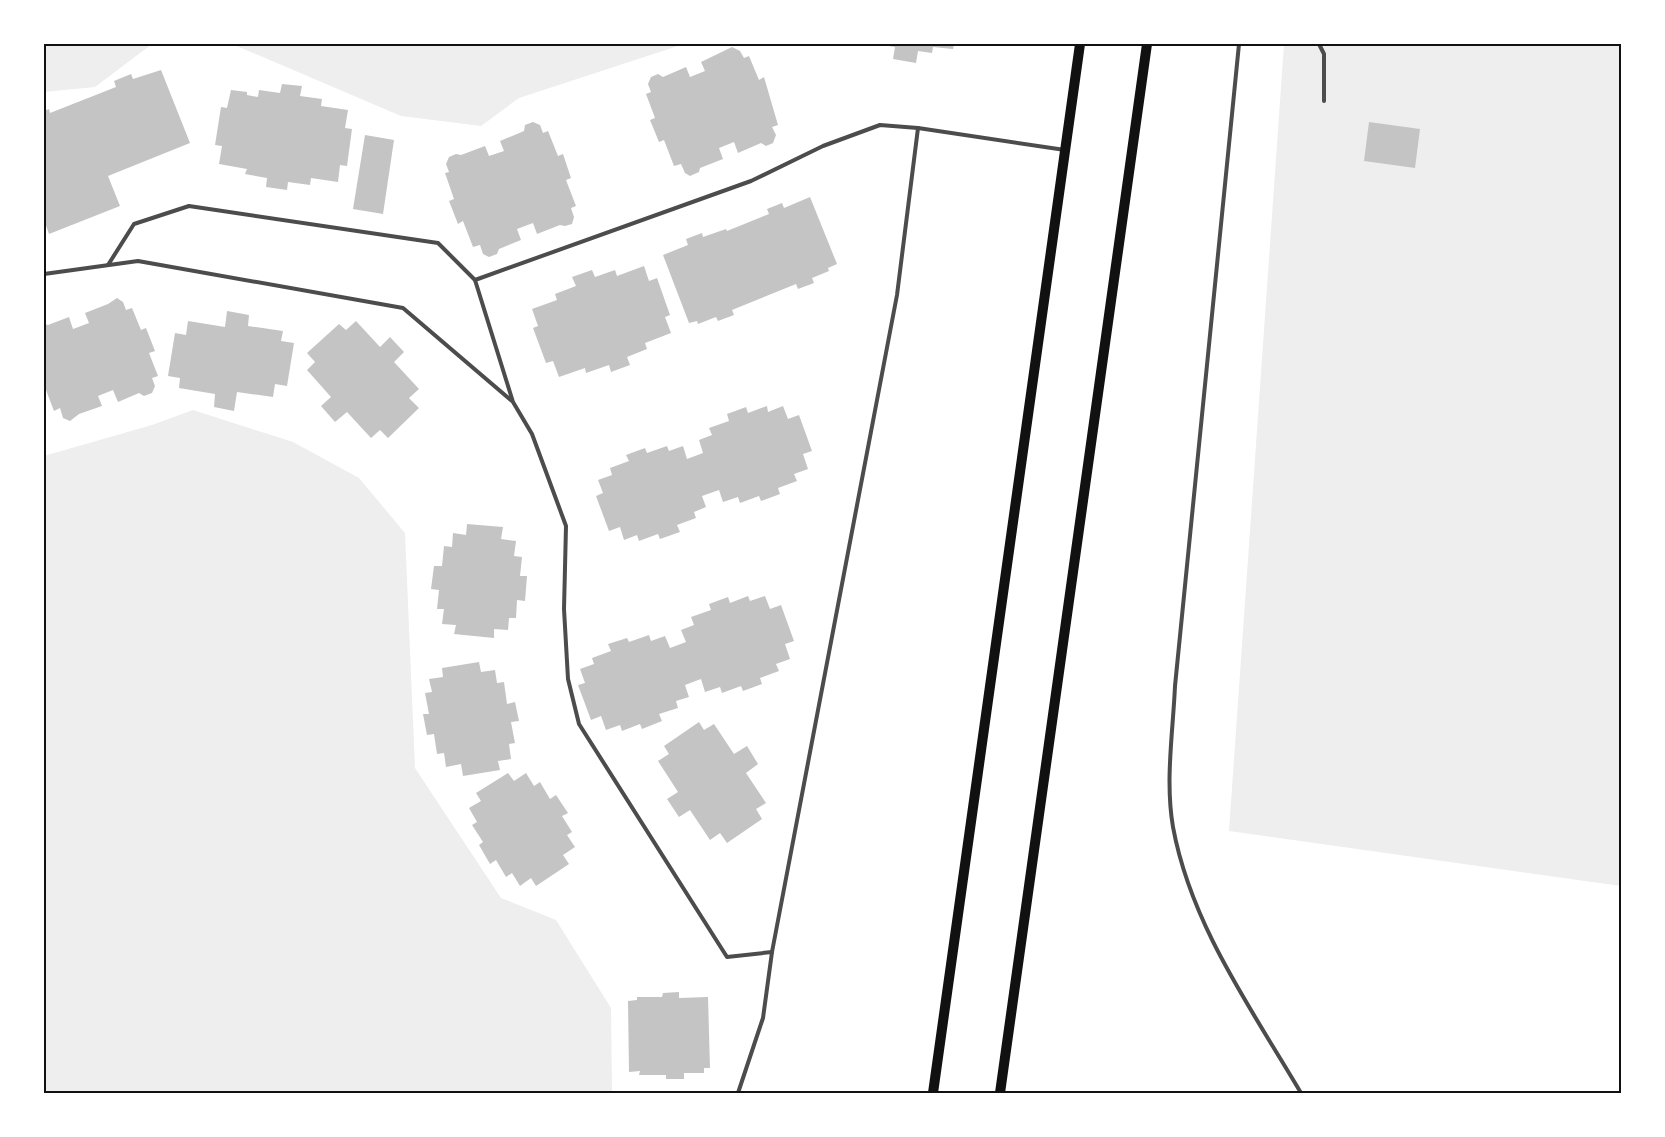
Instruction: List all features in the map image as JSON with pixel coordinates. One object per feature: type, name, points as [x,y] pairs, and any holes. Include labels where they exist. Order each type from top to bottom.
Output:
[{"type":"main road","points":[[933,1093],[1080,44]]},
{"type":"main road","points":[[1000,1093],[1147,44]]},
{"type":"lane","points":[[1240,44],[1175,686],[1170,777],[1173,825],[1183,869],[1197,910],[1216,949],[1301,1093]]},
{"type":"lane","points":[[1319,44],[1324,54],[1324,101]]},
{"type":"lane","points":[[475,280],[751,181],[823,146],[880,125],[918,128],[1065,150]]},
{"type":"lane","points":[[738,1093],[763,1018],[772,952],[897,295],[918,128]]},
{"type":"lane","points":[[108,265],[134,224],[189,206],[438,243],[475,280],[513,402],[532,434],[566,526],[564,609],[568,679],[579,724],[727,957],[772,952]]},
{"type":"lane","points":[[44,274],[138,262],[403,308],[513,402]]},
{"type":"shaded area","points":[[44,44],[152,44],[95,87],[44,92]]},
{"type":"shaded area","points":[[232,44],[684,44],[519,98],[481,126],[401,116]]},
{"type":"shaded area","points":[[1284,44],[1621,44],[1621,886],[1229,831]]},
{"type":"shaded area","points":[[193,410],[293,442],[359,478],[405,533],[415,768],[501,898],[556,920],[611,1008],[612,1093],[44,1093],[44,456],[152,425]]},
{"type":"building","points":[[877,44],[954,44],[953,49],[933,47],[932,53],[918,51],[916,63],[893,59],[895,47]]},
{"type":"building","points":[[732,47],[740,51],[744,58],[749,56],[759,80],[764,77],[778,125],[772,127],[776,135],[773,143],[766,146],[761,143],[738,153],[734,142],[719,148],[723,159],[700,168],[699,172],[690,176],[685,173],[681,164],[674,166],[664,140],[659,142],[650,120],[655,118],[646,94],[651,92],[648,84],[651,77],[658,74],[663,77],[686,67],[690,77],[705,71],[701,62]]},
{"type":"building","points":[[161,70],[190,143],[108,176],[120,206],[49,234],[44,220],[44,111],[49,109],[50,113],[116,87],[114,81],[131,74],[133,79]]},
{"type":"building","points":[[282,84],[302,86],[300,96],[322,99],[321,106],[348,110],[345,128],[352,129],[347,166],[340,165],[338,182],[311,178],[310,185],[288,182],[287,190],[266,187],[267,178],[245,174],[247,169],[219,164],[222,146],[215,145],[221,107],[227,108],[231,90],[247,92],[247,95],[258,97],[259,90],[280,93]]},
{"type":"building","points":[[533,122],[540,125],[543,133],[548,131],[558,156],[563,154],[571,178],[566,180],[576,206],[571,208],[574,217],[572,224],[560,225],[537,234],[533,223],[517,229],[521,240],[499,249],[497,254],[489,257],[483,254],[480,245],[473,247],[463,221],[458,224],[449,201],[454,199],[445,173],[449,172],[446,164],[449,157],[456,154],[461,155],[485,146],[489,156],[504,151],[500,141],[524,131],[525,125]]},
{"type":"building","points":[[1369,122],[1420,129],[1415,168],[1364,161]]},
{"type":"building","points":[[365,135],[394,140],[383,214],[353,209]]},
{"type":"building","points":[[810,197],[837,264],[828,268],[829,271],[812,278],[814,283],[798,289],[796,284],[732,310],[734,315],[718,321],[716,317],[698,324],[697,321],[689,323],[663,255],[688,245],[686,239],[702,233],[703,237],[726,229],[727,231],[769,214],[767,209],[782,203],[784,208]]},
{"type":"building","points":[[644,266],[649,281],[657,278],[670,315],[665,317],[671,333],[645,343],[647,349],[627,357],[630,365],[611,372],[609,365],[586,373],[585,368],[559,377],[553,361],[546,363],[533,328],[538,326],[532,309],[557,300],[555,294],[576,286],[572,277],[592,270],[595,277],[615,270],[617,276]]},
{"type":"building","points":[[117,298],[123,302],[126,310],[132,308],[141,330],[146,328],[155,351],[149,353],[158,376],[152,378],[155,386],[152,393],[144,396],[139,393],[118,402],[113,390],[98,396],[102,406],[79,414],[70,421],[63,418],[60,408],[54,411],[46,390],[44,390],[44,324],[48,325],[69,317],[73,329],[89,323],[85,313],[108,304]]},
{"type":"building","points":[[227,311],[249,315],[248,326],[283,331],[281,341],[294,343],[287,386],[275,384],[273,397],[237,392],[234,411],[214,407],[215,394],[179,388],[180,378],[168,376],[175,333],[186,335],[188,321],[225,327]]},
{"type":"building","points":[[356,321],[380,347],[390,337],[404,352],[394,362],[419,389],[409,398],[419,408],[388,438],[380,430],[371,438],[347,412],[335,422],[321,406],[331,397],[307,370],[315,362],[307,353],[339,324],[346,330]]},
{"type":"building","points":[[767,406],[768,412],[783,406],[788,419],[799,415],[812,451],[803,454],[808,469],[794,474],[797,481],[778,488],[780,494],[761,501],[759,496],[740,503],[738,497],[723,502],[719,490],[702,496],[706,507],[694,512],[696,518],[677,525],[680,532],[660,539],[658,534],[639,541],[637,535],[624,540],[620,527],[609,531],[596,496],[603,493],[598,480],[612,475],[610,468],[629,461],[626,455],[645,448],[647,453],[667,446],[669,451],[683,446],[687,459],[703,453],[699,440],[712,435],[709,428],[729,421],[727,414],[746,407],[748,413]]},
{"type":"building","points":[[467,524],[503,527],[501,539],[516,541],[514,556],[522,557],[520,576],[527,576],[525,601],[517,600],[516,618],[509,618],[508,630],[494,629],[494,638],[454,634],[456,625],[442,624],[444,609],[437,609],[439,590],[431,589],[434,566],[442,566],[444,546],[452,547],[453,533],[466,535]]},
{"type":"building","points":[[748,596],[750,601],[765,596],[770,609],[781,605],[794,641],[785,644],[790,659],[776,664],[779,671],[760,678],[762,684],[743,691],[741,686],[722,693],[720,687],[705,692],[701,679],[685,685],[689,697],[676,701],[678,708],[659,714],[662,721],[642,729],[640,724],[622,731],[620,725],[606,730],[601,716],[591,720],[578,685],[585,683],[580,669],[594,664],[592,658],[611,651],[608,644],[627,638],[629,642],[649,635],[651,641],[665,636],[670,648],[686,642],[681,630],[694,625],[691,617],[711,610],[709,604],[728,597],[730,603]]},
{"type":"building","points":[[479,662],[481,672],[495,670],[497,683],[504,682],[507,704],[515,702],[519,721],[511,722],[515,743],[509,744],[511,759],[498,761],[500,770],[463,776],[461,764],[446,767],[444,753],[437,754],[434,734],[427,735],[423,714],[429,714],[425,693],[432,692],[429,679],[443,677],[442,668]]},
{"type":"building","points":[[699,722],[704,730],[714,724],[734,754],[747,746],[758,764],[746,773],[766,803],[756,809],[762,819],[727,843],[720,833],[710,840],[690,810],[679,817],[667,799],[678,792],[658,761],[669,754],[664,746]]},
{"type":"building","points":[[508,773],[514,781],[526,773],[534,786],[540,782],[550,799],[556,795],[568,813],[562,816],[572,832],[567,835],[575,847],[563,855],[569,864],[536,886],[531,878],[520,886],[512,873],[506,877],[496,860],[490,864],[479,845],[483,842],[472,825],[477,822],[469,808],[481,801],[476,793]]},
{"type":"building","points":[[679,992],[679,998],[708,997],[710,1068],[704,1068],[704,1073],[684,1073],[684,1079],[666,1079],[666,1075],[639,1075],[640,1071],[629,1072],[628,1001],[637,1000],[637,997],[662,997],[663,993]]}]
